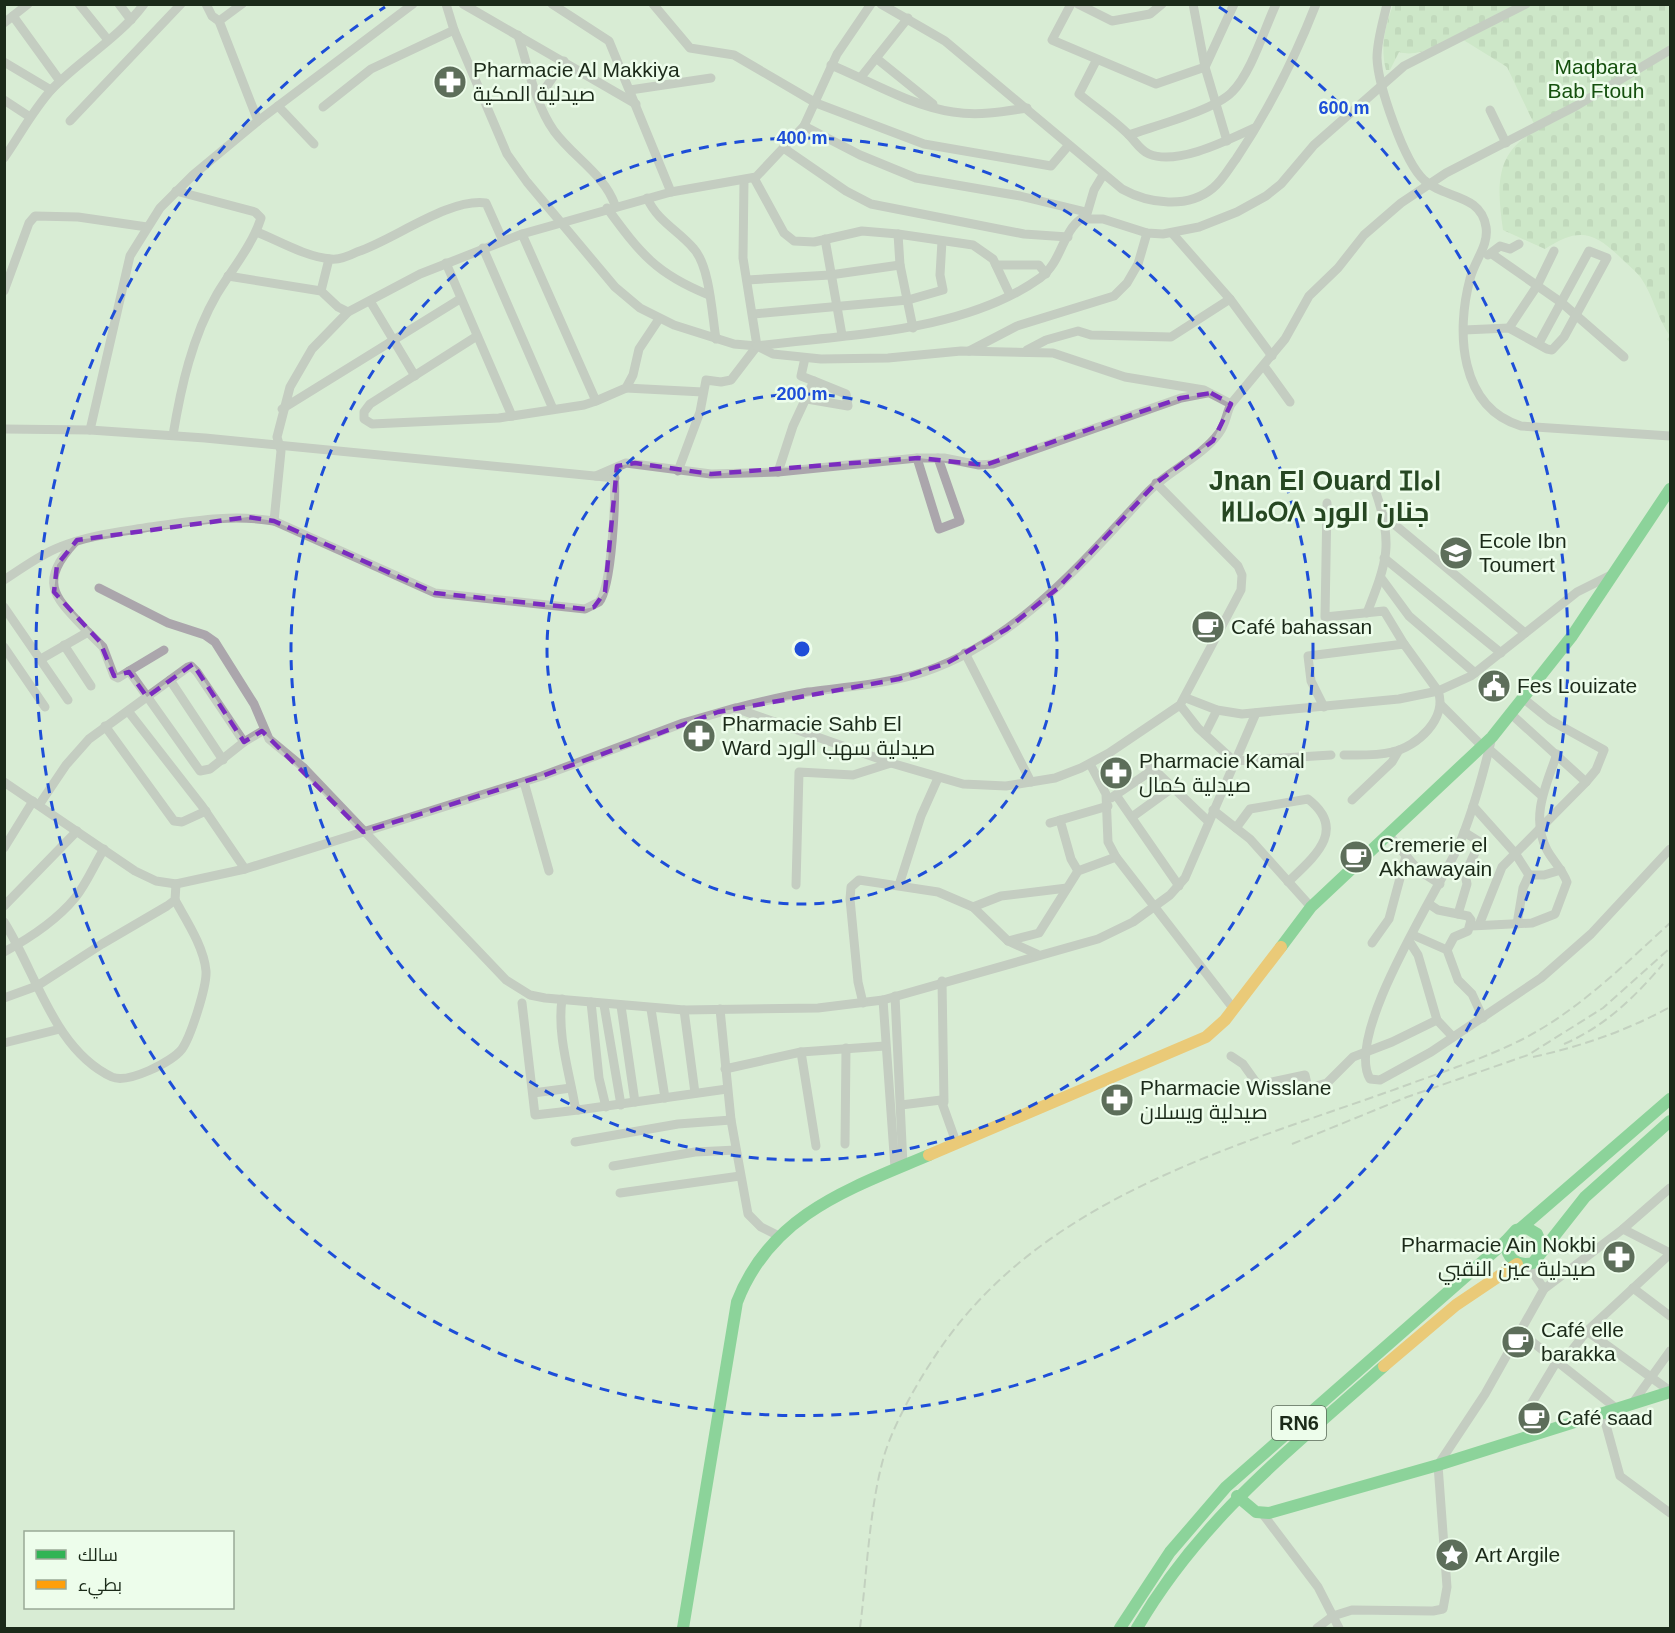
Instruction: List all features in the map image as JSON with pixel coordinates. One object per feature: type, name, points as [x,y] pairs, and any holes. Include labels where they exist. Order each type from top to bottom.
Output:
[{"type":"street","points":[[4,23],[28,4]]},
{"type":"street","points":[[79,4],[108,40]]},
{"type":"street","points":[[118,4],[131,20]]},
{"type":"street","points":[[4,158],[30,117],[51,90],[131,20],[144,4]]},
{"type":"street","points":[[70,121],[181,4]]},
{"type":"street","points":[[206,4],[212,16],[219,21],[258,121]]},
{"type":"street","points":[[219,21],[242,4]]},
{"type":"street","points":[[90,430],[130,256],[147,227],[176,191],[258,121],[413,4]]},
{"type":"street","points":[[446,4],[454,30],[507,154],[527,182],[615,287],[630,301],[659,319],[716,339],[757,345],[913,328],[951,318],[1010,295],[1046,274],[1056,263],[1078,220],[1086,215],[1103,175]]},
{"type":"street","points":[[463,4],[636,104]]},
{"type":"street","points":[[552,4],[606,37],[618,59],[671,192]]},
{"type":"street","points":[[652,4],[690,48],[728,53],[742,58],[816,103],[934,147],[1005,156],[1051,166],[1068,146]]},
{"type":"street","points":[[274,521],[281,451],[277,437],[282,409],[297,370],[312,349],[348,312],[446,263],[561,221],[671,192],[754,178],[785,149],[804,126],[831,65],[871,4]]},
{"type":"street","points":[[881,4],[945,41],[1122,189],[1145,199],[1167,202],[1192,198],[1209,191],[1218,183],[1255,128],[1286,71],[1316,4]]},
{"type":"street","points":[[1071,4],[1052,40],[1096,61],[1154,84],[1205,67],[1234,4]]},
{"type":"street","points":[[1078,4],[1112,21],[1150,14],[1162,4]]},
{"type":"street","points":[[1193,4],[1205,67],[1227,141]]},
{"type":"street","points":[[1129,135],[1215,103],[1233,92],[1276,4]]},
{"type":"street","points":[[1387,4],[1378,49],[1382,84],[1406,152],[1420,177],[1429,184],[1466,200],[1480,213],[1486,234],[1470,279],[1464,330],[1467,363],[1472,383],[1484,401],[1506,420],[1537,429],[1671,436]]},
{"type":"street","points":[[804,126],[860,155],[916,178],[1020,196],[1147,233],[1172,233],[1220,220],[1266,196],[1287,178],[1314,146],[1382,84],[1415,59],[1526,4]]},
{"type":"street","points":[[14,16],[60,81]]},
{"type":"street","points":[[861,77],[908,18]]},
{"type":"street","points":[[323,107],[371,69],[454,30]]},
{"type":"street","points":[[518,35],[538,99],[554,130],[607,185],[611,207],[649,262],[665,274],[709,295]]},
{"type":"street","points":[[4,782],[148,878],[176,884],[245,869],[524,782],[683,723],[735,708],[795,694],[899,679],[924,672],[965,653],[1007,629],[1057,589],[1156,483],[1213,441],[1225,423],[1231,404],[1288,334],[1307,299],[1338,268],[1364,235],[1401,202],[1429,184],[1576,106],[1671,50]]},
{"type":"street","points":[[876,58],[938,109]]},
{"type":"street","points":[[538,99],[564,61]]},
{"type":"street","points":[[1096,61],[1079,94],[1147,153],[1167,157],[1182,156],[1227,141],[1255,128]]},
{"type":"street","points":[[4,62],[51,90]]},
{"type":"street","points":[[831,65],[938,109],[991,113],[1027,108]]},
{"type":"street","points":[[630,90],[711,78]]},
{"type":"street","points":[[4,100],[30,117]]},
{"type":"street","points":[[278,106],[314,144]]},
{"type":"street","points":[[1490,110],[1506,142]]},
{"type":"street","points":[[785,149],[846,191],[871,204],[1024,234],[1068,237]]},
{"type":"street","points":[[754,178],[789,238],[800,242],[862,231],[973,245],[988,254],[996,265],[1010,295]]},
{"type":"street","points":[[678,471],[700,412],[706,380],[721,382],[733,379],[757,345],[754,314],[742,258],[744,180]]},
{"type":"street","points":[[173,435],[197,337],[228,276],[256,232],[261,218],[255,212],[176,191]]},
{"type":"street","points":[[647,198],[666,226],[696,252],[702,265],[709,295],[716,339]]},
{"type":"street","points":[[256,232],[329,259],[339,259],[371,248],[428,217],[477,202],[486,203],[503,241]]},
{"type":"street","points":[[4,291],[29,223],[35,216],[78,217],[147,227]]},
{"type":"street","points":[[969,351],[1017,326],[1114,296],[1138,264],[1147,233]]},
{"type":"street","points":[[1172,233],[1230,298],[1272,356]]},
{"type":"street","points":[[522,234],[596,401]]},
{"type":"street","points":[[898,234],[900,265],[913,328]]},
{"type":"street","points":[[825,239],[842,335]]},
{"type":"street","points":[[754,314],[836,309],[908,300],[943,290],[940,275],[942,241]]},
{"type":"street","points":[[1479,256],[1492,254],[1500,246],[1510,249],[1519,244]]},
{"type":"street","points":[[483,249],[553,409]]},
{"type":"street","points":[[1509,328],[1537,286],[1554,251]]},
{"type":"street","points":[[1464,330],[1509,328],[1547,349],[1557,345],[1576,315],[1606,258],[1589,252],[1539,343]]},
{"type":"street","points":[[1492,254],[1562,303],[1624,357]]},
{"type":"street","points":[[321,291],[329,259]]},
{"type":"street","points":[[446,263],[512,416]]},
{"type":"street","points":[[996,265],[1037,264],[1046,274]]},
{"type":"street","points":[[747,280],[830,275],[900,265]]},
{"type":"street","points":[[228,276],[321,291],[338,307],[348,312]]},
{"type":"street","points":[[1027,350],[1046,340],[1078,331],[1091,335],[1172,337],[1230,298]]},
{"type":"street","points":[[282,409],[460,299]]},
{"type":"street","points":[[370,301],[415,376]]},
{"type":"street","points":[[626,388],[633,375],[639,349],[659,319]]},
{"type":"street","points":[[477,336],[370,404],[364,412],[364,419],[372,424],[512,416],[584,405],[626,388],[703,392]]},
{"type":"street","points":[[757,345],[773,354],[805,358],[888,358],[969,351],[1027,350],[1062,354],[1125,377],[1195,387],[1231,404]]},
{"type":"street","points":[[805,358],[801,376],[846,394],[848,406],[807,399]]},
{"type":"street","points":[[1264,366],[1290,402]]},
{"type":"street","points":[[778,472],[793,426],[814,381]]},
{"type":"street","points":[[596,476],[614,467],[635,464],[711,474],[778,472],[917,458],[938,458],[979,465],[993,464],[1181,398],[1211,393]]},
{"type":"street","points":[[4,429],[90,430],[173,435],[615,478]]},
{"type":"street","points":[[917,458],[939,529],[960,521],[938,458]]},
{"type":"street","points":[[4,580],[39,556],[77,540],[222,517],[248,517],[274,521],[435,593],[585,609],[594,607],[605,592],[615,501],[614,467]]},
{"type":"street","points":[[735,708],[938,778],[985,786],[1055,778],[1090,764],[1130,740],[1183,702],[1240,595],[1242,575],[1238,566],[1156,483]]},
{"type":"street","points":[[683,1629],[737,1302],[747,1276],[779,1236],[825,1200],[956,1142],[1193,1044],[1215,1029],[1311,907],[1488,744],[1524,699],[1615,573],[1671,489]]},
{"type":"street","points":[[1367,613],[1381,578],[1388,537],[1375,490]]},
{"type":"street","points":[[1327,503],[1325,617],[1384,611],[1396,601]]},
{"type":"street","points":[[1383,515],[1525,633]]},
{"type":"street","points":[[77,540],[57,564],[52,583],[54,592],[103,647],[114,676],[118,678],[164,650]]},
{"type":"street","points":[[1384,558],[1501,653]]},
{"type":"street","points":[[1183,702],[1217,710],[1256,713],[1399,699],[1438,691],[1475,673],[1577,592],[1615,573]]},
{"type":"street","points":[[1381,578],[1408,616],[1475,673]]},
{"type":"street","points":[[99,588],[141,610],[205,635],[215,642],[254,704],[264,730],[272,742],[304,768],[506,980],[530,994],[621,1006],[684,1010],[818,1008],[883,1000],[1036,954],[1098,939],[1117,931],[1154,907],[1179,886],[1256,713]]},
{"type":"street","points":[[4,607],[68,700]]},
{"type":"street","points":[[1352,800],[1392,762],[1399,750],[1433,724],[1441,705],[1438,691],[1404,644],[1384,611]]},
{"type":"street","points":[[41,659],[88,632]]},
{"type":"street","points":[[1324,708],[1311,681],[1308,656],[1404,644]]},
{"type":"street","points":[[64,645],[91,686]]},
{"type":"street","points":[[4,646],[45,707]]},
{"type":"street","points":[[965,653],[1031,782]]},
{"type":"street","points":[[4,848],[66,765],[105,726],[188,667],[194,668],[244,742]]},
{"type":"street","points":[[129,671],[199,770],[207,770],[224,760],[244,742],[264,730]]},
{"type":"street","points":[[170,680],[224,760]]},
{"type":"street","points":[[1483,1018],[1472,994],[1458,980],[1447,950],[1454,937],[1468,932],[1475,926],[1496,888],[1498,873],[1539,828],[1586,782],[1604,750],[1543,715],[1524,699]]},
{"type":"street","points":[[1183,702],[1205,734],[1234,761],[1331,755]]},
{"type":"street","points":[[1441,705],[1488,744],[1542,796]]},
{"type":"street","points":[[1205,734],[1217,710]]},
{"type":"street","points":[[128,711],[206,811],[245,869]]},
{"type":"street","points":[[1511,714],[1586,782]]},
{"type":"street","points":[[105,726],[174,821],[182,822],[206,811]]},
{"type":"street","points":[[1488,744],[1473,806],[1464,832],[1440,884],[1374,1011],[1367,1051],[1368,1077],[1376,1081],[1454,1037],[1541,978],[1591,934],[1671,849]]},
{"type":"street","points":[[1344,755],[1399,750]]},
{"type":"street","points":[[1475,926],[1545,920],[1555,914],[1557,903],[1567,882],[1562,870],[1546,849],[1539,828],[1542,796],[1557,754]]},
{"type":"street","points":[[1144,760],[1208,821]]},
{"type":"street","points":[[796,885],[799,772],[844,776],[867,772],[891,763]]},
{"type":"street","points":[[1090,764],[1108,804],[1108,842],[1116,856],[1233,1008]]},
{"type":"street","points":[[1050,823],[1108,804],[1116,795],[1154,769]]},
{"type":"street","points":[[899,885],[921,816],[938,778]]},
{"type":"street","points":[[524,782],[549,871]]},
{"type":"street","points":[[1132,817],[1172,788]]},
{"type":"street","points":[[1116,795],[1179,886]]},
{"type":"street","points":[[1236,828],[1250,809],[1308,799],[1321,808],[1328,825],[1324,840],[1317,854],[1288,882]]},
{"type":"street","points":[[1473,806],[1515,853],[1529,875]]},
{"type":"street","points":[[1213,810],[1236,828],[1311,907]]},
{"type":"street","points":[[1060,820],[1071,859],[1078,871]]},
{"type":"street","points":[[4,906],[77,831]]},
{"type":"street","points":[[1458,914],[1467,884],[1465,874],[1480,842],[1464,832]]},
{"type":"street","points":[[1388,834],[1418,870],[1440,884]]},
{"type":"street","points":[[4,952],[62,912],[76,897],[104,849]]},
{"type":"street","points":[[1008,941],[1039,933],[1078,871],[1116,856]]},
{"type":"street","points":[[1372,943],[1394,905],[1406,856]]},
{"type":"street","points":[[1529,875],[1544,876],[1562,870]]},
{"type":"street","points":[[1517,924],[1523,888],[1529,875]]},
{"type":"street","points":[[863,1002],[854,954],[851,887],[859,880],[938,892],[973,907],[1008,941],[1036,954]]},
{"type":"street","points":[[4,922],[18,944],[60,1029],[79,1052],[113,1078],[135,1076],[178,1053],[193,1021],[204,987],[206,969],[175,900],[176,884]]},
{"type":"street","points":[[973,907],[1001,896],[1067,888]]},
{"type":"street","points":[[4,998],[38,986],[175,900]]},
{"type":"street","points":[[1429,904],[1438,910],[1470,917],[1475,926]]},
{"type":"street","points":[[1411,938],[1447,950]]},
{"type":"street","points":[[1411,938],[1437,1020],[1454,1037]]},
{"type":"street","points":[[942,981],[944,1102],[956,1142]]},
{"type":"street","points":[[895,996],[901,1105],[899,1167]]},
{"type":"street","points":[[562,999],[561,1026],[574,1106],[578,1110]]},
{"type":"street","points":[[883,1000],[885,1046],[899,1167]]},
{"type":"street","points":[[591,1002],[599,1078],[606,1107]]},
{"type":"street","points":[[522,1003],[535,1116],[727,1089]]},
{"type":"street","points":[[604,1005],[621,1105]]},
{"type":"street","points":[[621,1006],[635,1102]]},
{"type":"street","points":[[651,1009],[665,1098]]},
{"type":"street","points":[[720,1009],[731,1120],[748,1214],[761,1227],[779,1236]]},
{"type":"street","points":[[684,1010],[695,1093]]},
{"type":"street","points":[[1231,1056],[1243,1064],[1258,1085],[1305,1075],[1308,1088],[1327,1083],[1353,1057],[1392,1042],[1437,1020]]},
{"type":"street","points":[[4,1042],[60,1029]]},
{"type":"street","points":[[725,1069],[801,1052],[885,1046]]},
{"type":"street","points":[[845,1144],[846,1048]]},
{"type":"street","points":[[801,1052],[816,1146]]},
{"type":"street","points":[[533,1093],[571,1088]]},
{"type":"street","points":[[901,1105],[938,1099],[944,1102]]},
{"type":"street","name":"RN6","points":[[1120,1629],[1170,1552],[1226,1487],[1506,1241],[1512,1233],[1521,1228],[1671,1099]]},
{"type":"street","points":[[575,1142],[678,1124],[731,1120]]},
{"type":"street","name":"RN6","points":[[1137,1629],[1175,1568],[1237,1496],[1462,1300],[1523,1264],[1538,1259],[1543,1249],[1585,1197],[1671,1121]]},
{"type":"street","points":[[613,1166],[695,1152],[736,1149]]},
{"type":"street","points":[[621,1193],[741,1176]]},
{"type":"street","points":[[1317,1629],[1333,1616],[1366,1609],[1433,1611],[1443,1609],[1447,1587],[1438,1465],[1485,1394],[1544,1289],[1623,1229],[1671,1188]]},
{"type":"street","points":[[1521,1228],[1538,1234],[1543,1249]]},
{"type":"street","points":[[1536,1436],[1524,1416],[1559,1363],[1587,1331],[1671,1254],[1623,1229]]},
{"type":"street","points":[[1506,1241],[1509,1257],[1523,1264],[1544,1289]]},
{"type":"street","points":[[1633,1288],[1671,1316]]},
{"type":"street","points":[[1587,1331],[1671,1391]]},
{"type":"street","points":[[1520,1332],[1617,1409]]},
{"type":"street","points":[[1632,1404],[1671,1351]]},
{"type":"street","points":[[1262,1514],[1536,1436],[1671,1391]]},
{"type":"street","points":[[1603,1414],[1620,1476],[1669,1510]]},
{"type":"street","points":[[1237,1496],[1262,1514],[1318,1587],[1339,1629]]},
{"type":"highlighted area","points":[[1211,393],[1231,404],[1213,441],[1156,483],[1057,589],[1007,629],[947,663],[899,679],[718,712],[542,776],[363,832],[262,731],[244,742],[193,664],[147,697],[129,672],[114,676],[100,642],[54,592],[57,565],[77,540],[248,517],[274,521],[435,593],[585,609],[594,607],[605,592],[617,466],[635,463],[711,474],[918,458],[985,465],[1181,398]]},
{"type":"green space","name":"Maqbara Bab Ftouh","points":[[1393,5],[1670,5],[1670,336],[1641,278],[1603,243],[1585,235],[1576,235],[1567,237],[1545,249],[1503,230],[1500,185],[1506,160],[1523,139],[1537,130],[1507,67],[1457,36],[1421,52],[1399,52],[1390,70],[1386,70],[1383,53],[1384,37]]},
{"type":"railway","points":[[860,1628],[875,1498],[884,1456],[895,1428],[918,1383],[944,1343],[987,1292],[1036,1249],[1090,1213],[1148,1183],[1209,1156],[1494,1053],[1525,1038],[1565,1014],[1583,1000],[1670,923]]},
{"type":"railway","points":[[1292,1144],[1407,1097],[1528,1055],[1603,1008],[1670,948]]},
{"type":"railway","points":[[1564,1044],[1606,1020],[1663,964]]},
{"type":"railway","points":[[1533,1057],[1603,1037],[1670,1007]]},
{"type":"traffic: fast","points":[[1281,947],[1311,907],[1492,737],[1572,636],[1670,489]]},
{"type":"traffic: fast","points":[[1521,1228],[1670,1099]]},
{"type":"traffic: fast","points":[[1543,1249],[1537,1234],[1527,1228],[1516,1230],[1506,1241],[1506,1247],[1513,1260],[1522,1264],[1533,1263],[1585,1197],[1670,1121]]},
{"type":"traffic: fast","points":[[683,1628],[737,1302],[752,1272],[770,1247],[816,1208],[842,1193],[929,1155]]},
{"type":"traffic: fast","points":[[1120,1628],[1170,1552],[1226,1487],[1506,1241]]},
{"type":"traffic: fast","points":[[1137,1628],[1162,1589],[1219,1519],[1282,1456],[1384,1366]]},
{"type":"traffic: fast","points":[[1237,1496],[1256,1512],[1269,1513],[1438,1465],[1670,1392]]},
{"type":"traffic: slow","points":[[929,1155],[1206,1037],[1225,1020],[1281,947]]},
{"type":"traffic: slow","points":[[1384,1366],[1456,1305],[1517,1264]]},
{"type":"place","name":"Pharmacie Al Makkiya صيدلية المكية","points":[[450,82]]},
{"type":"place","name":"Ecole Ibn Toumert","points":[[1456,553]]},
{"type":"place","name":"Café bahassan","points":[[1208,627]]},
{"type":"place","name":"Fes Louizate","points":[[1494,686]]},
{"type":"place","name":"Pharmacie Sahb El Ward صيدلية سهب الورد","points":[[699,736]]},
{"type":"place","name":"Pharmacie Kamal صيدلية كمال","points":[[1116,773]]},
{"type":"place","name":"Cremerie el Akhawayain","points":[[1356,857]]},
{"type":"place","name":"Pharmacie Wisslane صيدلية ويسلان","points":[[1117,1100]]},
{"type":"place","name":"Pharmacie Ain Nokbi صيدلية عين النقبي","points":[[1619,1257]]},
{"type":"place","name":"Café elle barakka","points":[[1518,1342]]},
{"type":"place","name":"Café saad","points":[[1534,1418]]},
{"type":"place","name":"Art Argile","points":[[1452,1555]]},
{"type":"district","name":"Jnan El Ouard ⵊⵏⴰⵏ ⵍⵡⴰⵔⴷ جنان الورد","points":[[1325,496]]}]
